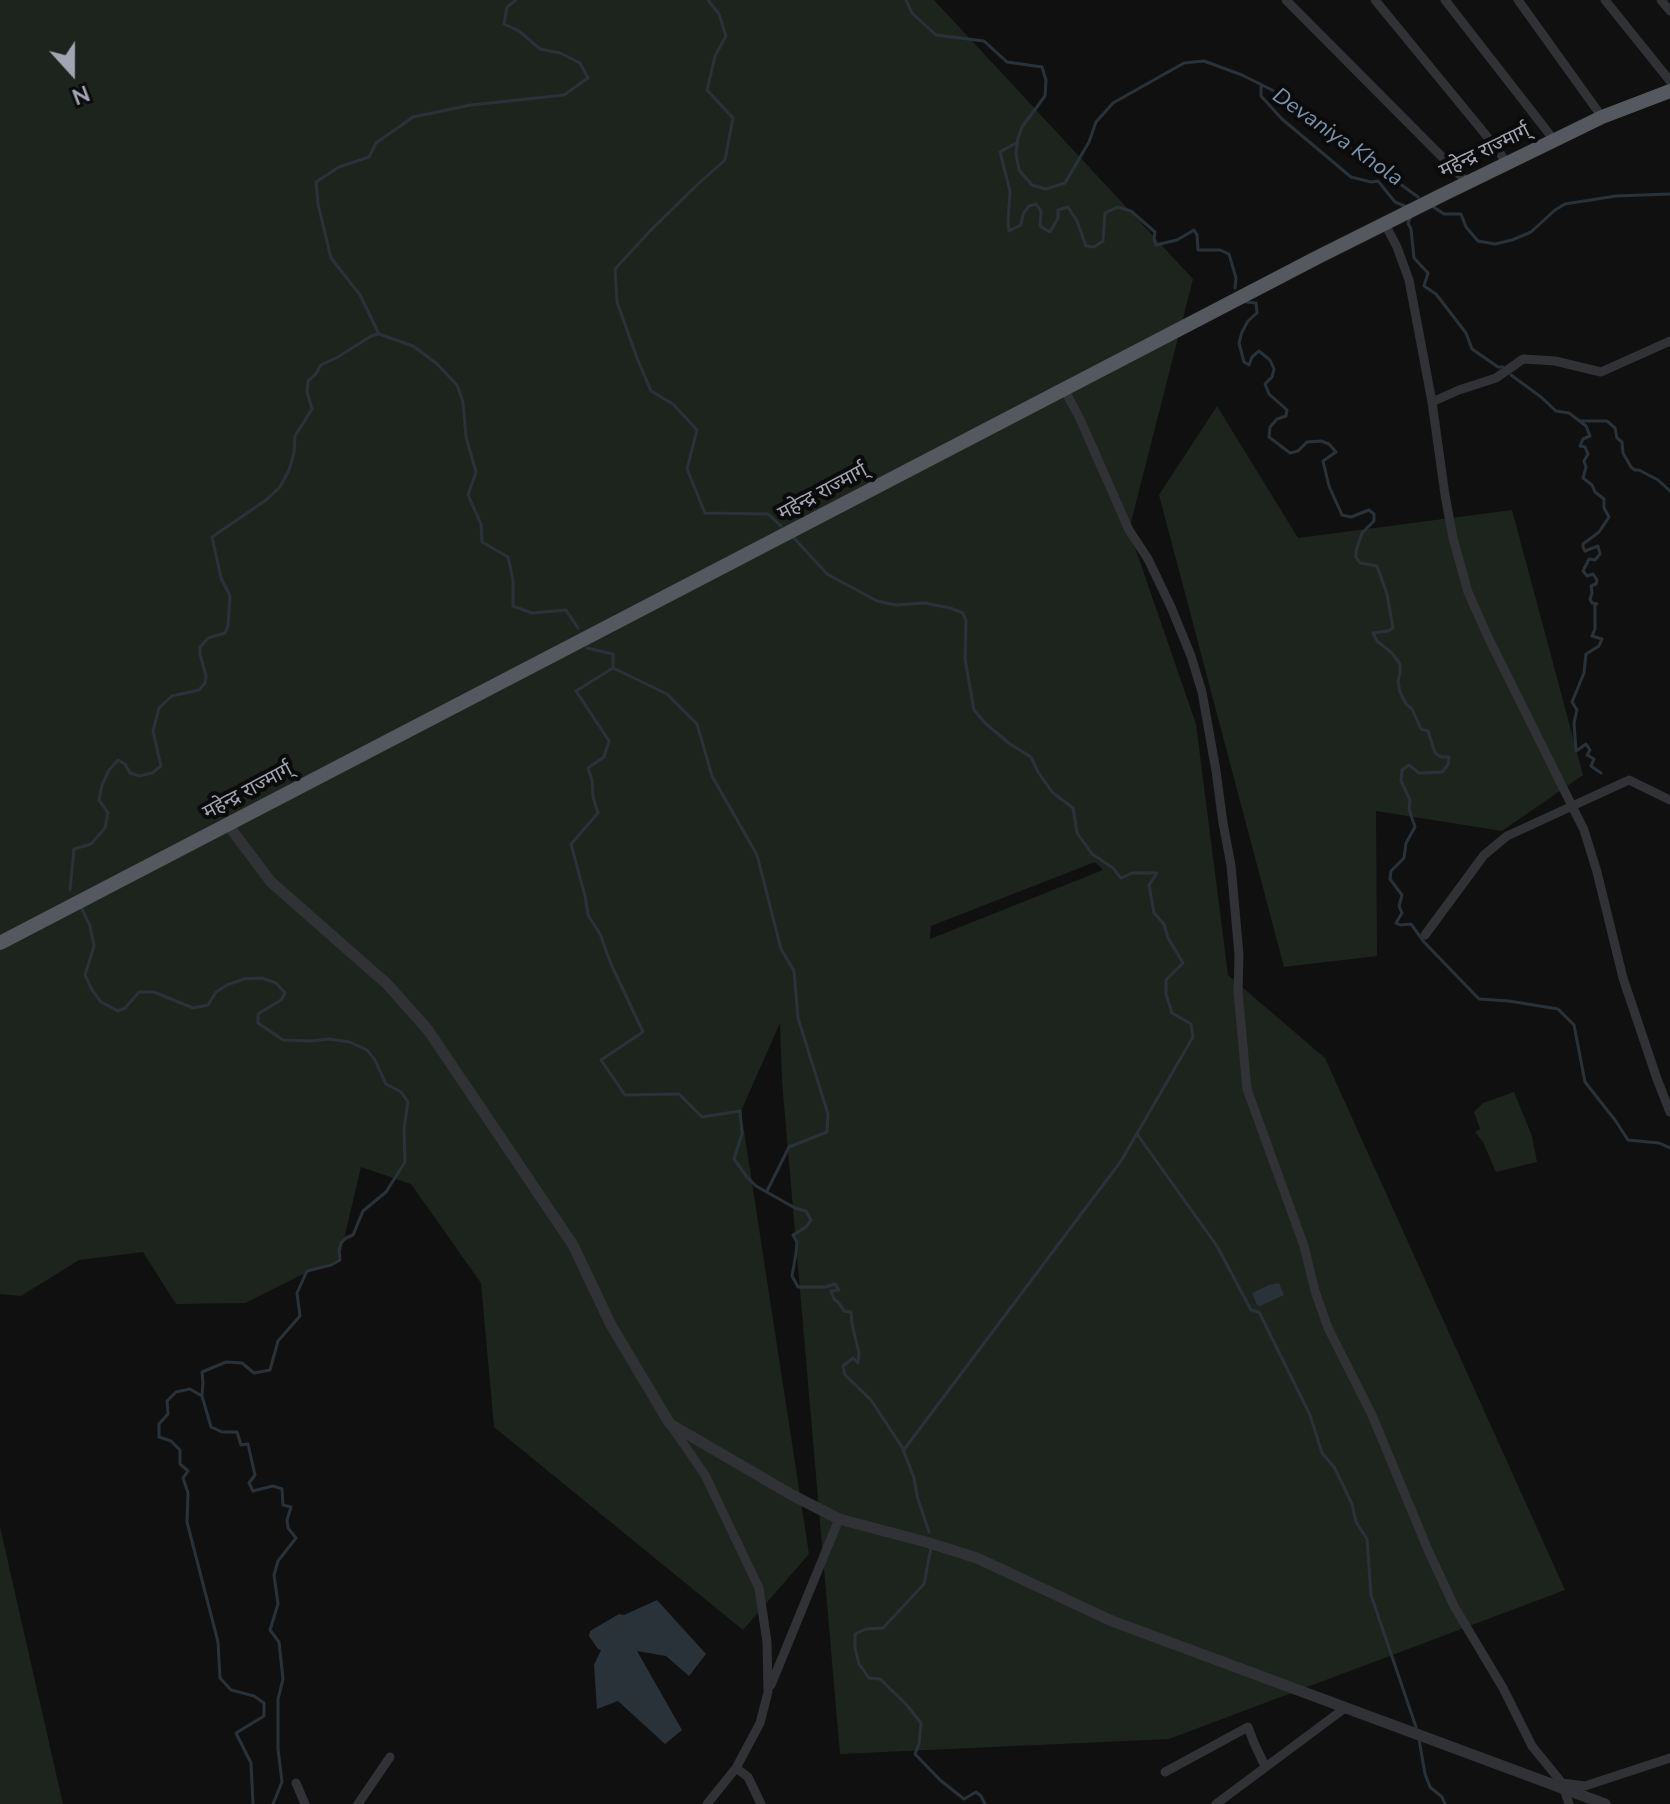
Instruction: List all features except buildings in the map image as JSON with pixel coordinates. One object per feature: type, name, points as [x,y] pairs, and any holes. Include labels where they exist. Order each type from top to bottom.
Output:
[{"type":"highway","name":"महेन्द्र राज्मार्ग्","points":[[0,943],[1406,213],[1602,117],[1670,91]]},
{"type":"street","points":[[1286,0],[1467,182]]},
{"type":"street","points":[[1375,0],[1506,163]]},
{"type":"street","points":[[1445,0],[1554,140]]},
{"type":"street","points":[[1518,0],[1602,117]]},
{"type":"street","points":[[1605,0],[1670,81]]},
{"type":"street","points":[[1661,0],[1670,11]]},
{"type":"street","points":[[1385,224],[1401,255],[1409,280],[1453,538],[1468,592],[1573,805],[1590,846],[1632,1007],[1670,1112]]},
{"type":"street","points":[[1432,402],[1500,375],[1523,359],[1555,361],[1601,372],[1670,341]]},
{"type":"street","points":[[1064,389],[1129,530],[1148,559],[1171,607],[1202,692],[1231,865],[1247,1089],[1304,1246],[1328,1328],[1372,1415],[1454,1606],[1503,1688],[1532,1746],[1563,1786],[1569,1804]]},
{"type":"street","points":[[1425,935],[1484,855],[1507,836],[1629,780],[1670,800]]},
{"type":"street","points":[[228,825],[271,882],[387,984],[428,1030],[573,1245],[611,1325],[670,1424],[705,1475],[759,1588],[767,1642],[768,1692]]},
{"type":"street","points":[[670,1424],[839,1519],[977,1558],[1112,1621],[1605,1804]]},
{"type":"street","points":[[707,1804],[736,1768],[760,1723],[768,1692],[839,1519]]},
{"type":"street","points":[[1216,1804],[1345,1708]]},
{"type":"street","points":[[1165,1772],[1248,1727],[1265,1766]]},
{"type":"street","points":[[358,1804],[390,1757]]},
{"type":"street","points":[[1563,1786],[1585,1786],[1670,1758]]},
{"type":"street","points":[[736,1768],[748,1777],[761,1804]]},
{"type":"street","points":[[296,1783],[305,1804]]},
{"type":"shaded area","points":[[0,0],[934,0],[1193,279],[1129,530],[1196,724],[1228,975],[1325,1058],[1565,1590],[1169,1739],[840,1754],[782,1081],[780,1023],[741,1111],[809,1554],[743,1630],[494,1427],[481,1283],[411,1184],[361,1167],[339,1260],[245,1303],[176,1304],[143,1252],[79,1260],[21,1296],[0,1294]],"holes":[[[1095,862],[1103,870],[930,939],[931,926]]]},
{"type":"shaded area","points":[[1217,406],[1298,538],[1512,510],[1583,775],[1502,831],[1376,811],[1377,956],[1284,967],[1159,495]]},
{"type":"shaded area","points":[[1514,1092],[1532,1136],[1537,1162],[1496,1172],[1483,1142],[1475,1132],[1480,1129],[1474,1112],[1483,1103]]},
{"type":"shaded area","points":[[1279,1283],[1284,1295],[1257,1305],[1252,1293]]},
{"type":"shaded area","points":[[0,1527],[63,1804],[0,1804]]},
{"type":"shaded area","points":[[657,1600],[706,1654],[689,1676],[666,1656],[637,1651],[682,1730],[665,1744],[618,1701],[597,1709],[594,1665],[601,1650],[589,1636],[590,1631],[619,1614],[624,1615]]},
{"type":"waterway","points":[[516,0],[507,7],[504,24],[519,31],[540,49],[560,53],[580,63],[588,78],[564,95],[471,105],[413,117],[376,143],[369,157],[339,167],[316,182],[318,204],[331,258],[360,295],[379,334],[413,346],[436,363],[457,385],[476,472],[468,495],[481,524],[482,542],[508,557],[513,580],[513,606],[532,613],[566,610],[578,628]]},
{"type":"waterway","points":[[708,0],[719,14],[726,36],[715,56],[707,90],[733,118],[725,160],[615,269],[617,302],[651,391],[673,404],[697,430],[687,469],[705,513],[768,514],[781,526]]},
{"type":"waterway","name":"Devaniya Khola","points":[[906,0],[912,13],[936,35],[984,41],[1007,62],[1042,67],[1046,80],[1045,96],[1022,127],[1016,154],[1019,170],[1032,185],[1046,189],[1065,183],[1089,142],[1096,122],[1113,103],[1184,63],[1204,61],[1272,90],[1418,197]]},
{"type":"waterway","points":[[1261,86],[1261,96],[1282,119],[1351,177],[1378,181],[1395,202],[1407,207]]},
{"type":"waterway","points":[[1016,143],[1000,152],[1010,191],[1009,231],[1021,225],[1023,214],[1029,206],[1036,204],[1041,211],[1040,226],[1050,232],[1058,218],[1058,210],[1068,207],[1086,246],[1094,247],[1103,241],[1105,213],[1118,207],[1131,211],[1155,232],[1156,245],[1177,240],[1194,230],[1198,250],[1220,250],[1229,254],[1236,278],[1235,288]]},
{"type":"waterway","name":"Devaniya Khola","points":[[1432,206],[1444,214],[1461,214],[1466,227],[1478,241],[1495,244],[1531,232],[1565,204],[1616,196],[1670,194]]},
{"type":"waterway","points":[[1411,216],[1408,223],[1414,258],[1428,273],[1424,286],[1436,294],[1466,333],[1472,349],[1498,367],[1503,367]]},
{"type":"waterway","points":[[1246,302],[1256,303],[1257,313],[1248,321],[1239,343],[1244,362],[1249,365],[1259,351],[1270,360],[1274,369],[1272,377],[1265,384],[1269,394],[1287,410],[1286,416],[1277,419],[1270,427],[1269,437],[1290,453],[1298,451],[1307,442],[1329,444],[1336,452],[1323,461],[1329,486],[1342,515],[1351,517],[1369,510],[1374,514],[1374,521],[1362,533],[1356,557],[1360,563],[1377,566],[1387,594],[1393,628],[1373,633],[1400,664],[1400,692],[1421,729],[1428,731],[1435,753],[1449,757],[1448,765],[1442,772],[1419,773],[1409,765],[1402,770],[1401,781],[1410,800],[1409,809],[1415,827],[1406,843],[1404,858],[1391,871],[1390,879],[1402,895],[1399,906],[1402,913],[1396,923],[1411,924],[1424,942],[1479,999],[1558,1009],[1574,1025],[1585,1082],[1628,1140],[1659,1143],[1670,1148]]},
{"type":"waterway","points":[[70,890],[74,849],[91,844],[105,828],[108,813],[99,800],[109,770],[118,760],[125,764],[130,773],[139,776],[152,773],[161,766],[153,731],[159,708],[172,696],[199,690],[205,683],[200,647],[208,638],[225,633],[228,626],[230,596],[221,578],[212,537],[280,487],[289,470],[295,436],[312,409],[307,392],[308,381],[321,365],[378,334]]},
{"type":"waterway","points":[[1511,375],[1556,411],[1569,413],[1586,426],[1590,436],[1583,439],[1580,446],[1585,447],[1588,454],[1584,461],[1583,478],[1604,499],[1604,508],[1609,517],[1599,532],[1583,544],[1585,551],[1598,546],[1600,554],[1595,560],[1589,559],[1583,571],[1587,576],[1593,574],[1597,580],[1591,586],[1590,599],[1597,604],[1592,636],[1602,639],[1599,646],[1586,654],[1584,673],[1572,702],[1577,710],[1574,723],[1576,751],[1586,744],[1590,750],[1587,755],[1594,759],[1591,766],[1601,773]]},
{"type":"waterway","points":[[1581,421],[1607,421],[1615,428],[1631,467],[1658,480],[1670,491]]},
{"type":"waterway","points":[[794,538],[827,574],[877,601],[896,605],[925,603],[963,613],[966,621],[965,659],[974,710],[1010,744],[1031,757],[1052,792],[1073,808],[1077,833],[1092,854],[1113,868],[1121,878],[1132,873],[1157,873],[1149,885],[1154,913],[1164,924],[1168,938],[1183,963],[1166,980],[1166,994],[1172,1013],[1191,1024],[1193,1037],[1121,1161],[903,1451]]},
{"type":"waterway","points":[[587,648],[613,654],[613,668],[576,691],[609,741],[604,757],[588,768],[598,813],[571,844],[588,915],[600,934],[643,1032],[601,1060],[625,1095],[679,1094],[702,1117],[740,1111],[742,1134],[734,1159],[756,1186],[806,1211],[811,1220],[793,1235],[797,1242],[792,1276],[798,1287],[835,1284],[839,1290],[831,1291],[834,1299],[844,1311],[851,1312],[859,1353],[858,1363],[853,1358],[843,1366],[845,1375],[871,1400],[902,1447],[929,1532]]},
{"type":"waterway","points":[[613,668],[667,694],[697,724],[712,776],[757,855],[781,949],[794,971],[798,1018],[828,1114],[827,1132],[789,1147],[767,1191]]},
{"type":"waterway","points":[[82,909],[94,946],[85,975],[101,1002],[118,1011],[125,1008],[139,992],[154,992],[193,1008],[208,1005],[216,992],[227,985],[244,979],[262,978],[276,983],[285,993],[281,1000],[258,1014],[258,1023],[283,1040],[329,1039],[350,1042],[367,1050],[386,1084],[401,1092],[408,1102],[404,1129],[405,1162],[386,1192],[363,1211],[353,1235],[341,1243],[340,1260],[307,1271],[297,1293],[300,1316],[278,1341],[270,1370],[254,1373],[242,1363],[226,1362],[202,1372],[202,1396],[190,1389],[176,1392],[167,1401],[168,1414],[159,1424],[159,1437],[171,1441],[180,1450],[180,1464],[188,1471],[183,1478],[188,1493],[187,1522],[218,1642],[220,1678],[231,1690],[254,1696],[264,1703],[264,1716],[236,1733],[251,1763],[253,1804]]},
{"type":"waterway","points":[[1137,1134],[1217,1246],[1251,1310],[1259,1312],[1310,1415],[1322,1453],[1334,1467],[1352,1504],[1356,1522],[1367,1539],[1371,1595],[1416,1727]]},
{"type":"waterway","points":[[202,1396],[211,1427],[222,1432],[237,1432],[241,1445],[248,1444],[255,1475],[249,1483],[253,1491],[273,1486],[282,1489],[283,1505],[291,1507],[288,1528],[296,1538],[278,1561],[274,1575],[278,1604],[270,1630],[279,1642],[283,1679],[278,1699],[278,1749],[282,1782],[273,1804]]},
{"type":"waterway","points":[[931,1548],[924,1584],[883,1628],[866,1629],[855,1634],[855,1648],[859,1664],[869,1678],[880,1679],[921,1723],[915,1754],[964,1799],[976,1792],[985,1804]]},
{"type":"waterway","points":[[1419,1739],[1430,1787],[1445,1804]]}]
